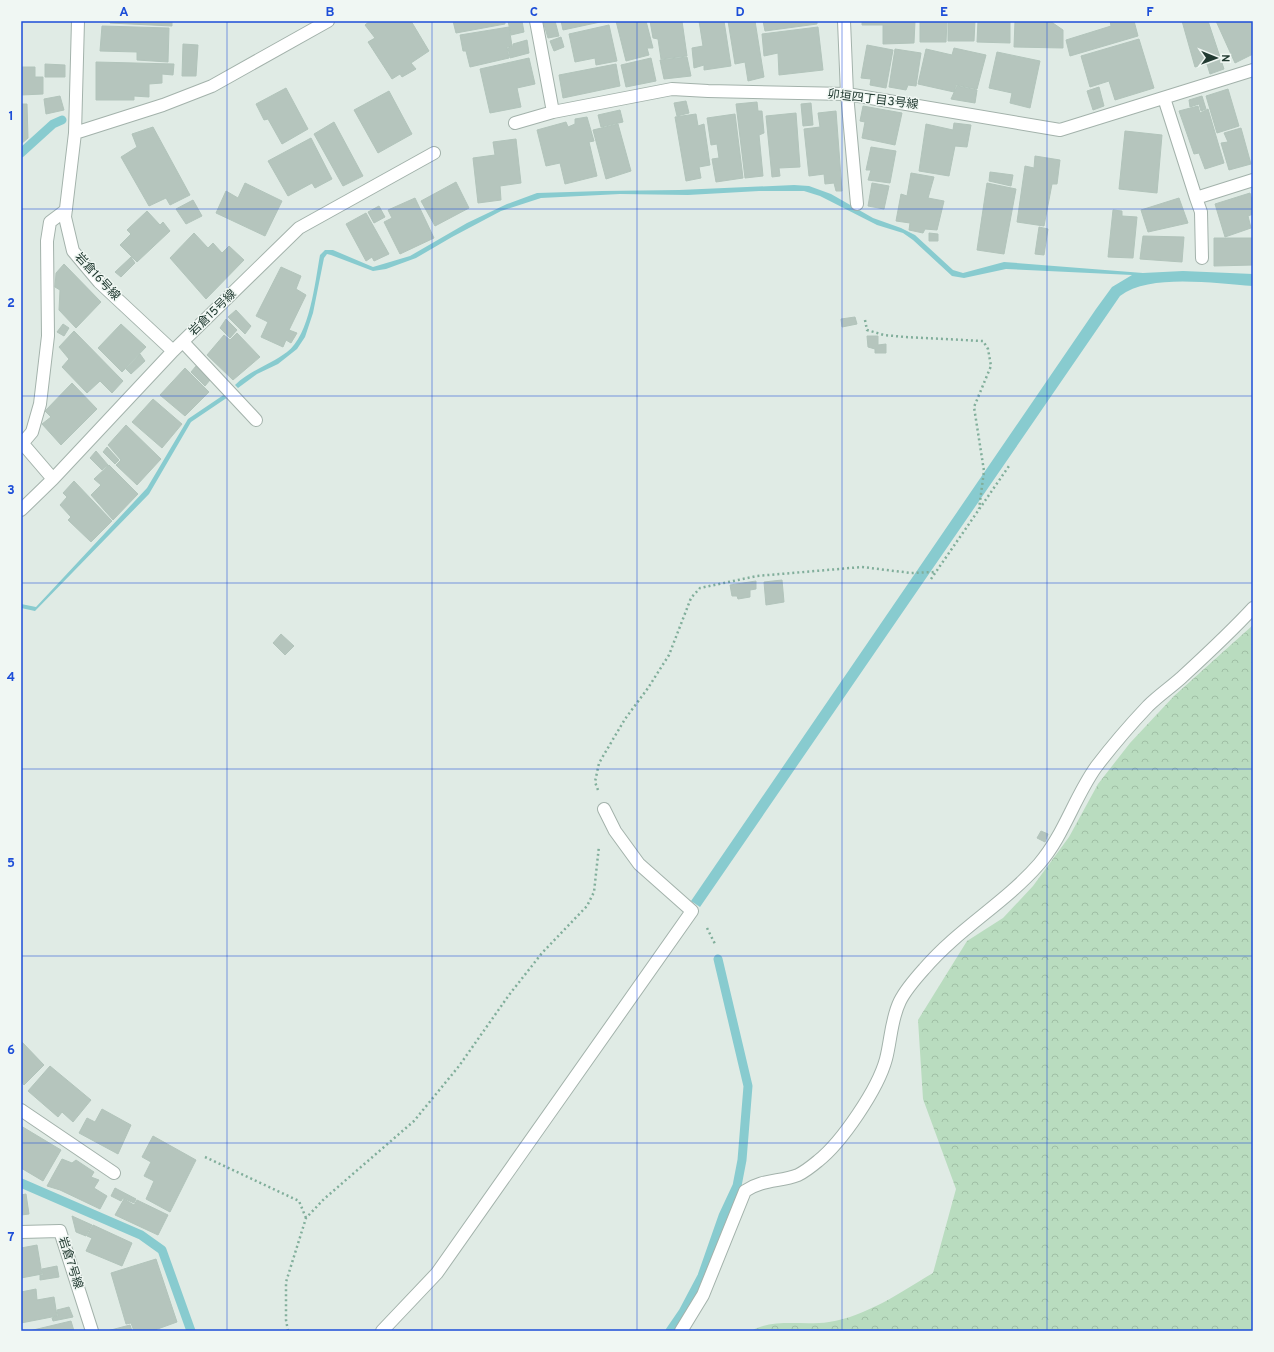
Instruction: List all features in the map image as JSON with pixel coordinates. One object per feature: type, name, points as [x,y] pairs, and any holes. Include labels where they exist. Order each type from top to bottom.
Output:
[{"type":"street","name":"岩倉16号線","points":[[78,21],[75,133],[65,217],[73,251],[99,282],[173,352]]},
{"type":"street","points":[[75,133],[163,105],[212,86],[328,21]]},
{"type":"street","points":[[536,21],[552,112]]},
{"type":"street","points":[[844,21],[847,94],[857,204]]},
{"type":"street","name":"卯垣四丁目3号線","points":[[515,123],[552,112],[672,89],[847,94],[1060,130],[1253,70]]},
{"type":"street","points":[[1164,98],[1201,212],[1202,258]]},
{"type":"street","name":"岩倉15号線","points":[[21,510],[53,479],[173,352],[299,228],[434,153]]},
{"type":"street","points":[[1196,198],[1253,180]]},
{"type":"street","points":[[53,479],[22,445],[32,432],[40,404],[48,336],[47,241],[50,222],[66,210]]},
{"type":"street","points":[[183,342],[256,420]]},
{"type":"street","points":[[681,1331],[703,1295],[745,1191],[755,1184],[798,1175],[819,1161],[843,1135],[881,1074],[886,1059],[896,1013],[908,988],[942,949],[1004,899],[1041,862],[1069,818],[1080,795],[1096,768],[1113,747],[1149,705],[1216,646],[1253,608]]},
{"type":"street","points":[[382,1331],[437,1273],[692,911],[639,864],[615,831],[604,810]]},
{"type":"street","points":[[21,1110],[114,1173]]},
{"type":"street","name":"岩倉7号線","points":[[21,1232],[60,1231],[92,1331]]},
{"type":"path","points":[[865,320],[867,330],[884,335],[983,342],[988,349],[991,366],[974,407],[984,471],[979,509]]},
{"type":"path","points":[[931,579],[1008,466]]},
{"type":"path","points":[[288,1331],[286,1320],[286,1282],[306,1218],[324,1199],[414,1121],[459,1066],[509,995],[542,953],[587,906],[594,892],[604,810],[595,782],[599,763],[625,719],[648,688],[669,655],[691,598],[700,588],[757,576],[862,566],[911,573],[935,572]]},
{"type":"path","points":[[205,1157],[299,1201],[306,1218]]},
{"type":"green space","points":[[1253,625],[1253,1331],[751,1331],[760,1327],[779,1323],[819,1323],[843,1319],[870,1309],[933,1273],[956,1189],[923,1099],[918,1020],[967,941],[1003,918],[1033,886],[1069,837],[1098,784],[1130,743],[1174,696]]},
{"type":"water","points":[[794,185],[809,186],[831,194],[873,218],[901,228],[915,235],[953,270],[963,273],[1004,262],[1143,273],[1183,271],[1253,274],[1253,286],[1202,282],[1166,282],[1149,284],[1133,289],[1120,296],[700,907],[691,901],[1096,309],[1112,287],[1132,275],[1006,269],[964,278],[952,276],[913,240],[903,233],[877,225],[820,196],[804,191],[759,191],[688,195],[620,194],[541,198],[501,211],[416,258],[386,269],[373,271],[327,254],[324,258],[313,313],[305,337],[297,349],[278,364],[257,374],[238,388],[235,385],[247,375],[280,357],[295,344],[306,321],[320,255],[325,250],[333,250],[373,267],[410,256],[467,223],[507,204],[537,193],[679,190]]},
{"type":"water","points":[[225,394],[228,397],[191,422],[149,494],[35,611],[21,608],[21,604],[36,607],[147,488],[188,419]]},
{"type":"building","points":[[110,21],[172,21],[172,26],[110,23]]},
{"type":"building","points":[[370,21],[411,21],[429,51],[411,63],[416,69],[402,77],[400,74],[392,79],[368,42],[375,38],[365,25]]},
{"type":"building","points":[[453,21],[505,21],[505,24],[456,33]]},
{"type":"building","points":[[508,21],[522,21],[524,32],[511,35]]},
{"type":"building","points":[[543,21],[555,21],[559,36],[548,38]]},
{"type":"building","points":[[561,21],[605,21],[563,30]]},
{"type":"building","points":[[616,21],[646,21],[653,48],[647,48],[649,55],[626,61]]},
{"type":"building","points":[[650,21],[682,21],[687,56],[661,59],[658,39],[653,38]]},
{"type":"building","points":[[699,21],[724,21],[731,66],[704,70],[704,65],[694,68],[692,48],[703,46]]},
{"type":"building","points":[[728,21],[755,21],[764,77],[748,81],[745,62],[735,64]]},
{"type":"building","points":[[763,21],[817,21],[817,24],[765,31]]},
{"type":"building","points":[[862,21],[915,21],[914,43],[883,44],[883,25],[862,25]]},
{"type":"building","points":[[920,21],[947,21],[946,42],[920,42]]},
{"type":"building","points":[[948,21],[975,21],[974,41],[948,41]]},
{"type":"building","points":[[978,21],[1010,21],[1010,43],[977,42]]},
{"type":"building","points":[[1015,21],[1050,21],[1063,30],[1063,48],[1014,47]]},
{"type":"building","points":[[1110,21],[1134,21],[1138,36],[1070,56],[1066,40],[1111,26]]},
{"type":"building","points":[[1182,21],[1208,21],[1224,69],[1210,74],[1207,64],[1195,67]]},
{"type":"building","points":[[1216,21],[1253,21],[1253,54],[1235,63]]},
{"type":"building","points":[[609,25],[617,61],[596,65],[595,58],[575,62],[569,34]]},
{"type":"building","points":[[102,26],[169,28],[168,62],[137,60],[137,52],[100,51]]},
{"type":"building","points":[[509,27],[512,46],[507,47],[509,58],[470,67],[466,51],[463,51],[460,35]]},
{"type":"building","points":[[818,27],[823,70],[779,75],[778,53],[764,56],[762,34]]},
{"type":"building","points":[[561,37],[564,47],[554,51],[550,41]]},
{"type":"building","points":[[1139,39],[1154,88],[1115,100],[1109,81],[1090,87],[1081,56]]},
{"type":"building","points":[[527,40],[529,53],[510,58],[508,48],[513,46],[513,44]]},
{"type":"building","points":[[183,44],[198,45],[196,76],[182,76]]},
{"type":"building","points":[[867,45],[893,50],[886,88],[870,85],[871,79],[861,78]]},
{"type":"building","points":[[954,48],[986,55],[977,89],[956,85],[954,92],[918,84],[926,49],[952,55]]},
{"type":"building","points":[[895,49],[921,53],[916,86],[908,85],[906,90],[889,87]]},
{"type":"building","points":[[997,52],[1040,61],[1030,108],[1010,103],[1012,93],[989,88]]},
{"type":"building","points":[[687,57],[691,76],[664,79],[660,60]]},
{"type":"building","points":[[529,58],[535,84],[517,88],[521,107],[490,113],[480,69]]},
{"type":"building","points":[[651,58],[656,81],[626,87],[621,65]]},
{"type":"building","points":[[96,62],[174,64],[173,75],[162,74],[162,83],[149,84],[149,97],[134,96],[134,100],[96,100]]},
{"type":"building","points":[[45,64],[65,65],[65,77],[45,77]]},
{"type":"building","points":[[616,64],[620,86],[563,98],[559,75]]},
{"type":"building","points":[[21,67],[35,67],[35,77],[43,77],[43,94],[21,95]]},
{"type":"building","points":[[957,86],[977,90],[975,103],[951,99]]},
{"type":"building","points":[[1099,87],[1104,106],[1093,110],[1087,91]]},
{"type":"building","points":[[286,88],[308,129],[282,144],[268,119],[264,120],[256,104]]},
{"type":"building","points":[[1228,89],[1239,126],[1217,133],[1206,96]]},
{"type":"building","points":[[389,91],[412,134],[378,153],[354,110]]},
{"type":"building","points":[[60,96],[64,110],[46,114],[44,99]]},
{"type":"building","points":[[1202,96],[1206,109],[1201,111],[1199,104],[1190,107],[1189,100]]},
{"type":"building","points":[[686,101],[689,113],[677,116],[674,103]]},
{"type":"building","points":[[757,102],[758,111],[762,111],[764,133],[759,135],[763,176],[745,178],[736,104]]},
{"type":"building","points":[[811,103],[813,125],[803,126],[801,104]]},
{"type":"building","points":[[21,104],[27,104],[28,138],[21,144]]},
{"type":"building","points":[[863,106],[902,113],[895,145],[862,138],[865,122],[860,121]]},
{"type":"building","points":[[1198,106],[1200,113],[1208,109],[1224,163],[1205,169],[1199,153],[1194,154],[1179,111]]},
{"type":"building","points":[[620,110],[623,122],[601,127],[598,115]]},
{"type":"building","points":[[836,111],[842,191],[836,191],[834,183],[825,184],[824,174],[809,176],[804,129],[820,127],[818,113]]},
{"type":"building","points":[[796,113],[800,167],[779,168],[780,176],[772,177],[766,116]]},
{"type":"building","points":[[696,114],[698,126],[704,124],[710,165],[699,167],[701,178],[686,181],[675,117]]},
{"type":"building","points":[[735,114],[743,178],[716,182],[712,159],[719,158],[717,144],[711,145],[707,118]]},
{"type":"building","points":[[587,117],[594,141],[589,142],[597,176],[565,184],[560,163],[546,166],[537,130],[566,122],[568,127],[575,124],[575,119]]},
{"type":"building","points":[[334,122],[363,176],[343,186],[314,134]]},
{"type":"building","points":[[954,123],[971,125],[967,147],[955,146],[949,176],[919,171],[926,124],[953,130]]},
{"type":"building","points":[[618,124],[631,171],[606,179],[593,130]]},
{"type":"building","points":[[153,127],[190,195],[170,205],[166,198],[149,206],[121,157],[137,147],[132,134]]},
{"type":"building","points":[[1241,128],[1251,164],[1229,170],[1221,143],[1228,142],[1224,133]]},
{"type":"building","points":[[1125,131],[1162,135],[1157,193],[1119,189]]},
{"type":"building","points":[[311,138],[332,179],[315,188],[312,183],[288,196],[268,161]]},
{"type":"building","points":[[516,139],[521,183],[500,186],[501,200],[478,203],[473,158],[495,155],[493,142]]},
{"type":"building","points":[[871,147],[896,151],[890,183],[868,180],[871,170],[866,170]]},
{"type":"building","points":[[1035,156],[1060,160],[1057,184],[1052,184],[1044,226],[1017,222],[1025,166],[1034,168]]},
{"type":"building","points":[[990,172],[1013,175],[1011,186],[989,181]]},
{"type":"building","points":[[911,173],[934,177],[928,198],[944,201],[937,230],[925,229],[923,233],[909,230],[910,223],[896,221],[901,194],[907,196]]},
{"type":"building","points":[[456,182],[469,208],[435,226],[421,201]]},
{"type":"building","points":[[245,183],[282,201],[265,236],[216,213],[226,191],[238,198]]},
{"type":"building","points":[[872,183],[889,186],[884,209],[868,206]]},
{"type":"building","points":[[987,183],[1016,189],[1004,254],[977,250]]},
{"type":"building","points":[[1250,193],[1253,204],[1253,214],[1248,216],[1251,228],[1225,237],[1215,204]]},
{"type":"building","points":[[415,198],[434,238],[400,254],[384,222],[392,218],[388,210]]},
{"type":"building","points":[[1179,198],[1188,223],[1148,232],[1141,210]]},
{"type":"building","points":[[193,200],[202,216],[186,224],[176,209]]},
{"type":"building","points":[[379,206],[385,217],[374,223],[368,212]]},
{"type":"building","points":[[1113,210],[1122,211],[1122,216],[1137,217],[1133,258],[1108,257]]},
{"type":"building","points":[[147,211],[160,225],[163,222],[170,231],[137,262],[120,245],[131,234],[127,230]]},
{"type":"building","points":[[366,213],[389,254],[374,261],[372,257],[366,261],[346,224]]},
{"type":"building","points":[[1039,227],[1048,229],[1044,255],[1035,254]]},
{"type":"building","points":[[194,233],[208,248],[213,243],[222,253],[229,246],[244,260],[206,299],[170,258]]},
{"type":"building","points":[[929,233],[938,234],[938,241],[929,241]]},
{"type":"building","points":[[1143,236],[1184,237],[1182,262],[1140,259]]},
{"type":"building","points":[[1214,238],[1253,238],[1253,265],[1214,266]]},
{"type":"building","points":[[131,257],[135,263],[121,277],[115,272]]},
{"type":"building","points":[[64,264],[101,302],[76,328],[59,310],[60,290],[55,287],[56,273]]},
{"type":"building","points":[[281,267],[301,276],[296,289],[306,295],[289,330],[297,333],[291,343],[286,340],[283,347],[261,337],[268,322],[256,316]]},
{"type":"building","points":[[236,310],[251,326],[245,334],[228,317]]},
{"type":"building","points":[[855,317],[857,324],[842,327],[841,319]]},
{"type":"building","points":[[226,319],[237,330],[230,338],[220,328]]},
{"type":"building","points":[[63,324],[69,328],[64,336],[57,332]]},
{"type":"building","points":[[121,324],[146,347],[122,372],[98,348]]},
{"type":"building","points":[[74,331],[123,381],[112,393],[100,381],[87,393],[62,367],[69,359],[59,347]]},
{"type":"building","points":[[237,333],[260,357],[233,380],[207,355],[224,335],[230,340]]},
{"type":"building","points":[[867,336],[878,336],[878,345],[886,344],[886,353],[875,353],[875,349],[868,347]]},
{"type":"building","points":[[140,354],[145,361],[131,374],[126,369]]},
{"type":"building","points":[[196,366],[210,380],[205,386],[191,372]]},
{"type":"building","points":[[185,368],[209,392],[185,416],[160,395]]},
{"type":"building","points":[[72,383],[97,409],[61,445],[42,424],[51,417],[45,411]]},
{"type":"building","points":[[153,399],[182,424],[162,448],[132,422]]},
{"type":"building","points":[[126,425],[161,459],[137,485],[116,465],[121,460],[108,445]]},
{"type":"building","points":[[107,447],[119,460],[115,464],[103,452]]},
{"type":"building","points":[[96,451],[108,465],[102,470],[90,458]]},
{"type":"building","points":[[109,465],[138,494],[113,520],[91,495],[101,485],[94,479]]},
{"type":"building","points":[[74,481],[112,521],[91,542],[68,520],[71,517],[60,505],[67,497],[63,493]]},
{"type":"building","points":[[782,580],[784,602],[766,605],[764,582]]},
{"type":"building","points":[[756,581],[756,589],[750,590],[750,597],[738,599],[737,596],[732,596],[730,585]]},
{"type":"building","points":[[281,634],[294,646],[285,655],[273,643]]},
{"type":"building","points":[[1041,831],[1048,834],[1045,842],[1037,838]]},
{"type":"building","points":[[21,1041],[44,1065],[24,1085],[21,1081]]},
{"type":"building","points":[[50,1066],[91,1100],[73,1122],[62,1112],[58,1117],[28,1091]]},
{"type":"building","points":[[102,1109],[131,1125],[118,1154],[79,1133],[87,1118],[95,1122]]},
{"type":"building","points":[[21,1126],[61,1150],[43,1181],[21,1168]]},
{"type":"building","points":[[153,1136],[196,1160],[170,1212],[146,1199],[154,1181],[144,1176],[151,1162],[142,1157]]},
{"type":"building","points":[[62,1159],[72,1163],[76,1160],[94,1172],[91,1177],[99,1180],[94,1188],[107,1196],[100,1209],[60,1190],[47,1186]]},
{"type":"building","points":[[115,1188],[136,1199],[134,1203],[123,1198],[121,1201],[111,1196]]},
{"type":"building","points":[[26,1194],[29,1214],[21,1215],[21,1195]]},
{"type":"building","points":[[124,1199],[134,1205],[137,1200],[168,1215],[158,1235],[115,1215]]},
{"type":"building","points":[[72,1216],[92,1225],[86,1236],[76,1232]]},
{"type":"building","points":[[93,1225],[132,1243],[122,1266],[86,1251],[92,1238],[87,1236]]},
{"type":"building","points":[[37,1245],[42,1274],[21,1278],[21,1248]]},
{"type":"building","points":[[156,1259],[177,1322],[152,1331],[134,1331],[131,1323],[126,1324],[111,1273]]},
{"type":"building","points":[[57,1266],[59,1277],[40,1280],[40,1275],[43,1275],[42,1269]]},
{"type":"building","points":[[36,1289],[37,1300],[54,1297],[57,1316],[21,1323],[21,1292]]},
{"type":"building","points":[[69,1307],[73,1317],[53,1321],[52,1318],[58,1316],[57,1310]]},
{"type":"building","points":[[71,1321],[74,1331],[29,1331]]},
{"type":"building","points":[[130,1325],[132,1331],[107,1331]]},
{"type":"waterway","points":[[21,153],[53,124],[62,120]]},
{"type":"waterway","points":[[670,1331],[683,1312],[702,1276],[723,1216],[737,1186],[742,1160],[748,1086],[718,959]]},
{"type":"waterway","points":[[21,1183],[141,1235],[162,1250],[191,1331]]}]
